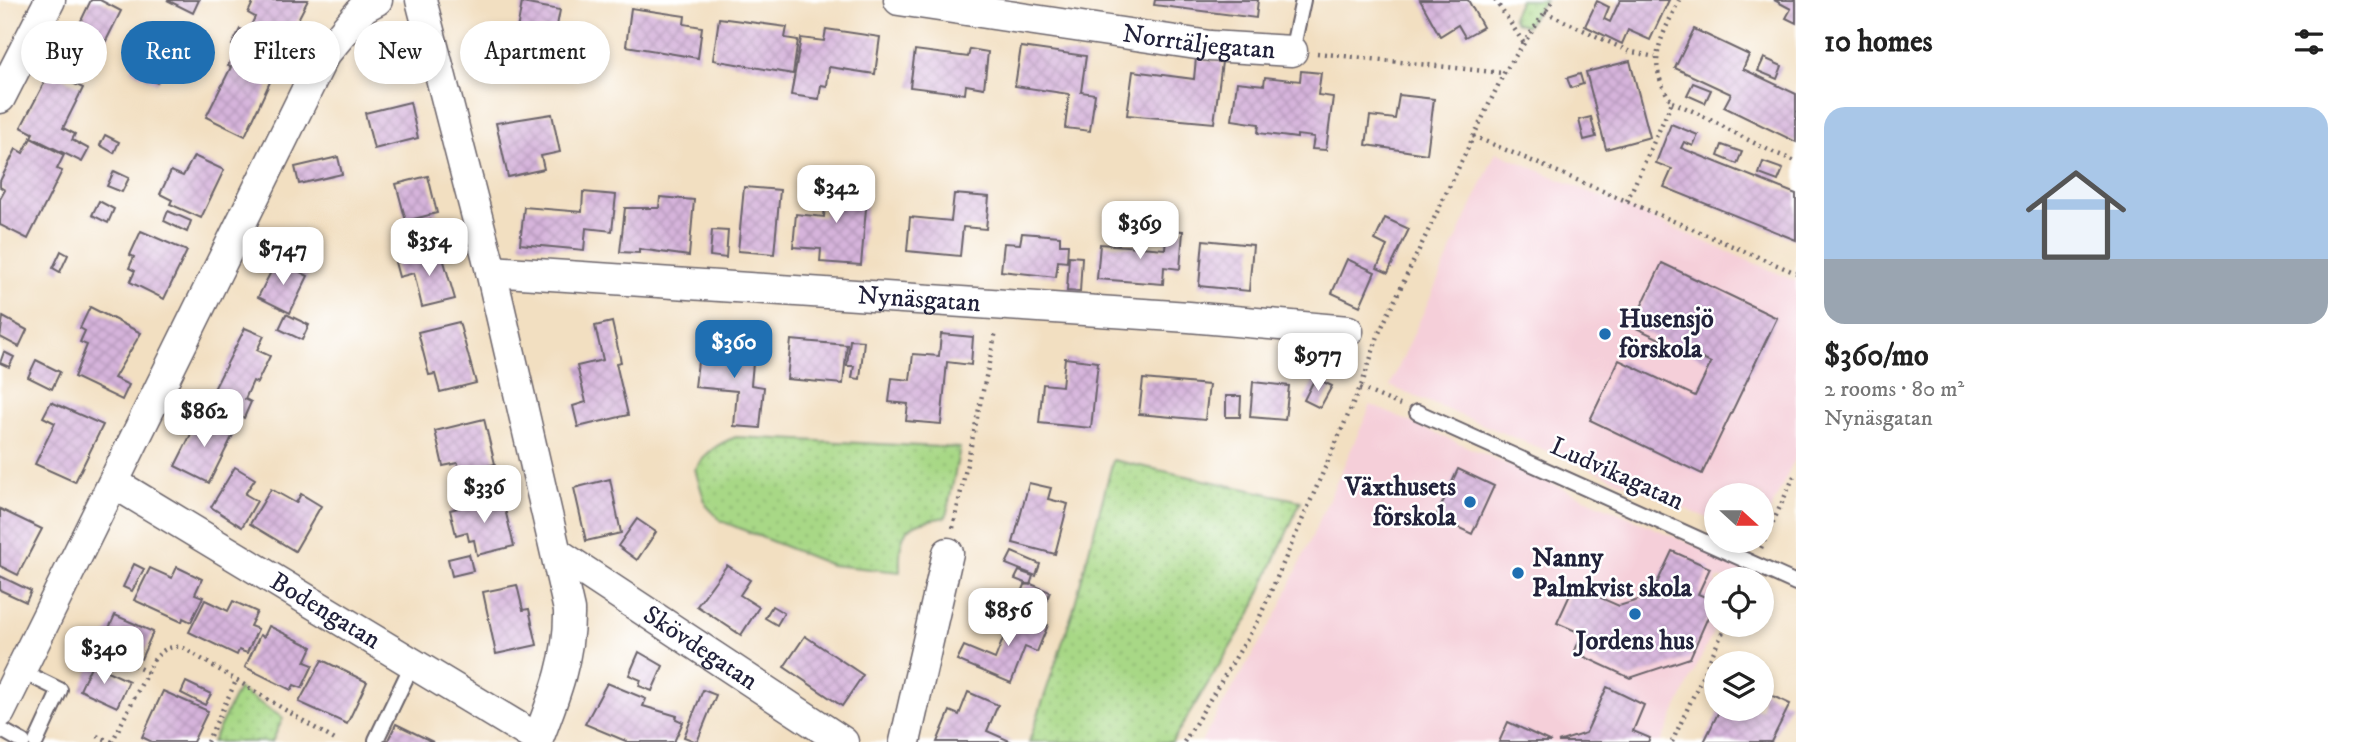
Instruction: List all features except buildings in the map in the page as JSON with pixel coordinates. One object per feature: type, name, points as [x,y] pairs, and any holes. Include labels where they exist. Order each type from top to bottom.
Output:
[{"type":"street","points":[[0,98],[50,0]]},
{"type":"street","points":[[0,712],[324,55],[365,7],[377,0]]},
{"type":"street","points":[[421,0],[491,271],[569,610],[568,649],[562,676],[537,740]]},
{"type":"street","name":"Norrtäljegatan","points":[[899,0],[1210,46],[1292,51]]},
{"type":"street","name":"Nynäsgatan","points":[[491,271],[1348,331]]},
{"type":"street","name":"Bodengatan","points":[[114,483],[537,740]]},
{"type":"street","name":"Skövdegatan","points":[[557,553],[843,742]]},
{"type":"street","points":[[905,742],[948,553]]},
{"type":"lane","points":[[1292,51],[1303,0]]},
{"type":"lane","name":"Ludvikagatan","points":[[1417,412],[1796,583]]},
{"type":"lane","points":[[376,740],[412,665]]},
{"type":"lane","points":[[20,671],[60,690],[36,742]]},
{"type":"lane","points":[[0,729],[23,742]]},
{"type":"path","points":[[1496,0],[1525,45]]},
{"type":"path","points":[[1184,742],[1258,621],[1360,388],[1379,333],[1504,73],[1553,0]]},
{"type":"path","points":[[1679,0],[1655,57],[1663,89],[1672,102],[1765,151],[1796,162]]},
{"type":"path","points":[[1545,12],[1608,43],[1655,57]]},
{"type":"path","points":[[1292,51],[1504,73]]},
{"type":"path","points":[[1627,201],[1672,102]]},
{"type":"path","points":[[1474,136],[1796,273]]},
{"type":"path","points":[[948,553],[1001,306]]},
{"type":"path","points":[[1360,388],[1417,412]]},
{"type":"path","points":[[1754,563],[1796,472]]},
{"type":"path","points":[[1672,742],[1720,637]]},
{"type":"path","points":[[97,736],[112,742],[147,672],[162,649],[182,647],[338,742]]},
{"type":"path","points":[[127,663],[147,672]]},
{"type":"path","points":[[206,742],[236,681]]},
{"type":"shaded area","name":"Husensjö förskola","points":[[1496,152],[1796,281],[1796,456],[1774,503],[1774,483],[1704,483],[1704,517],[1390,386]]},
{"type":"shaded area","name":"Nanny Palmkvist skola","points":[[1371,405],[1704,550],[1704,553],[1712,553],[1744,567],[1704,567],[1704,637],[1711,637],[1661,742],[1201,742],[1279,610]]},
{"type":"green space","points":[[1520,0],[1545,0],[1526,26],[1515,22],[1512,17]]},
{"type":"green space","points":[[736,437],[960,448],[946,517],[921,522],[907,531],[901,546],[900,572],[831,565],[721,521],[706,505],[695,470],[712,449]]},
{"type":"green space","points":[[1113,460],[1301,501],[1250,615],[1172,742],[1029,742],[1073,611]]},
{"type":"green space","points":[[238,689],[283,718],[272,742],[212,742]]},
{"type":"place","name":"Husensjö förskola","points":[[1605,334]]},
{"type":"place","name":"Växthusets förskola","points":[[1470,502]]},
{"type":"place","name":"Nanny Palmkvist skola","points":[[1518,573]]},
{"type":"place","name":"Jordens hus","points":[[1635,614]]}]
